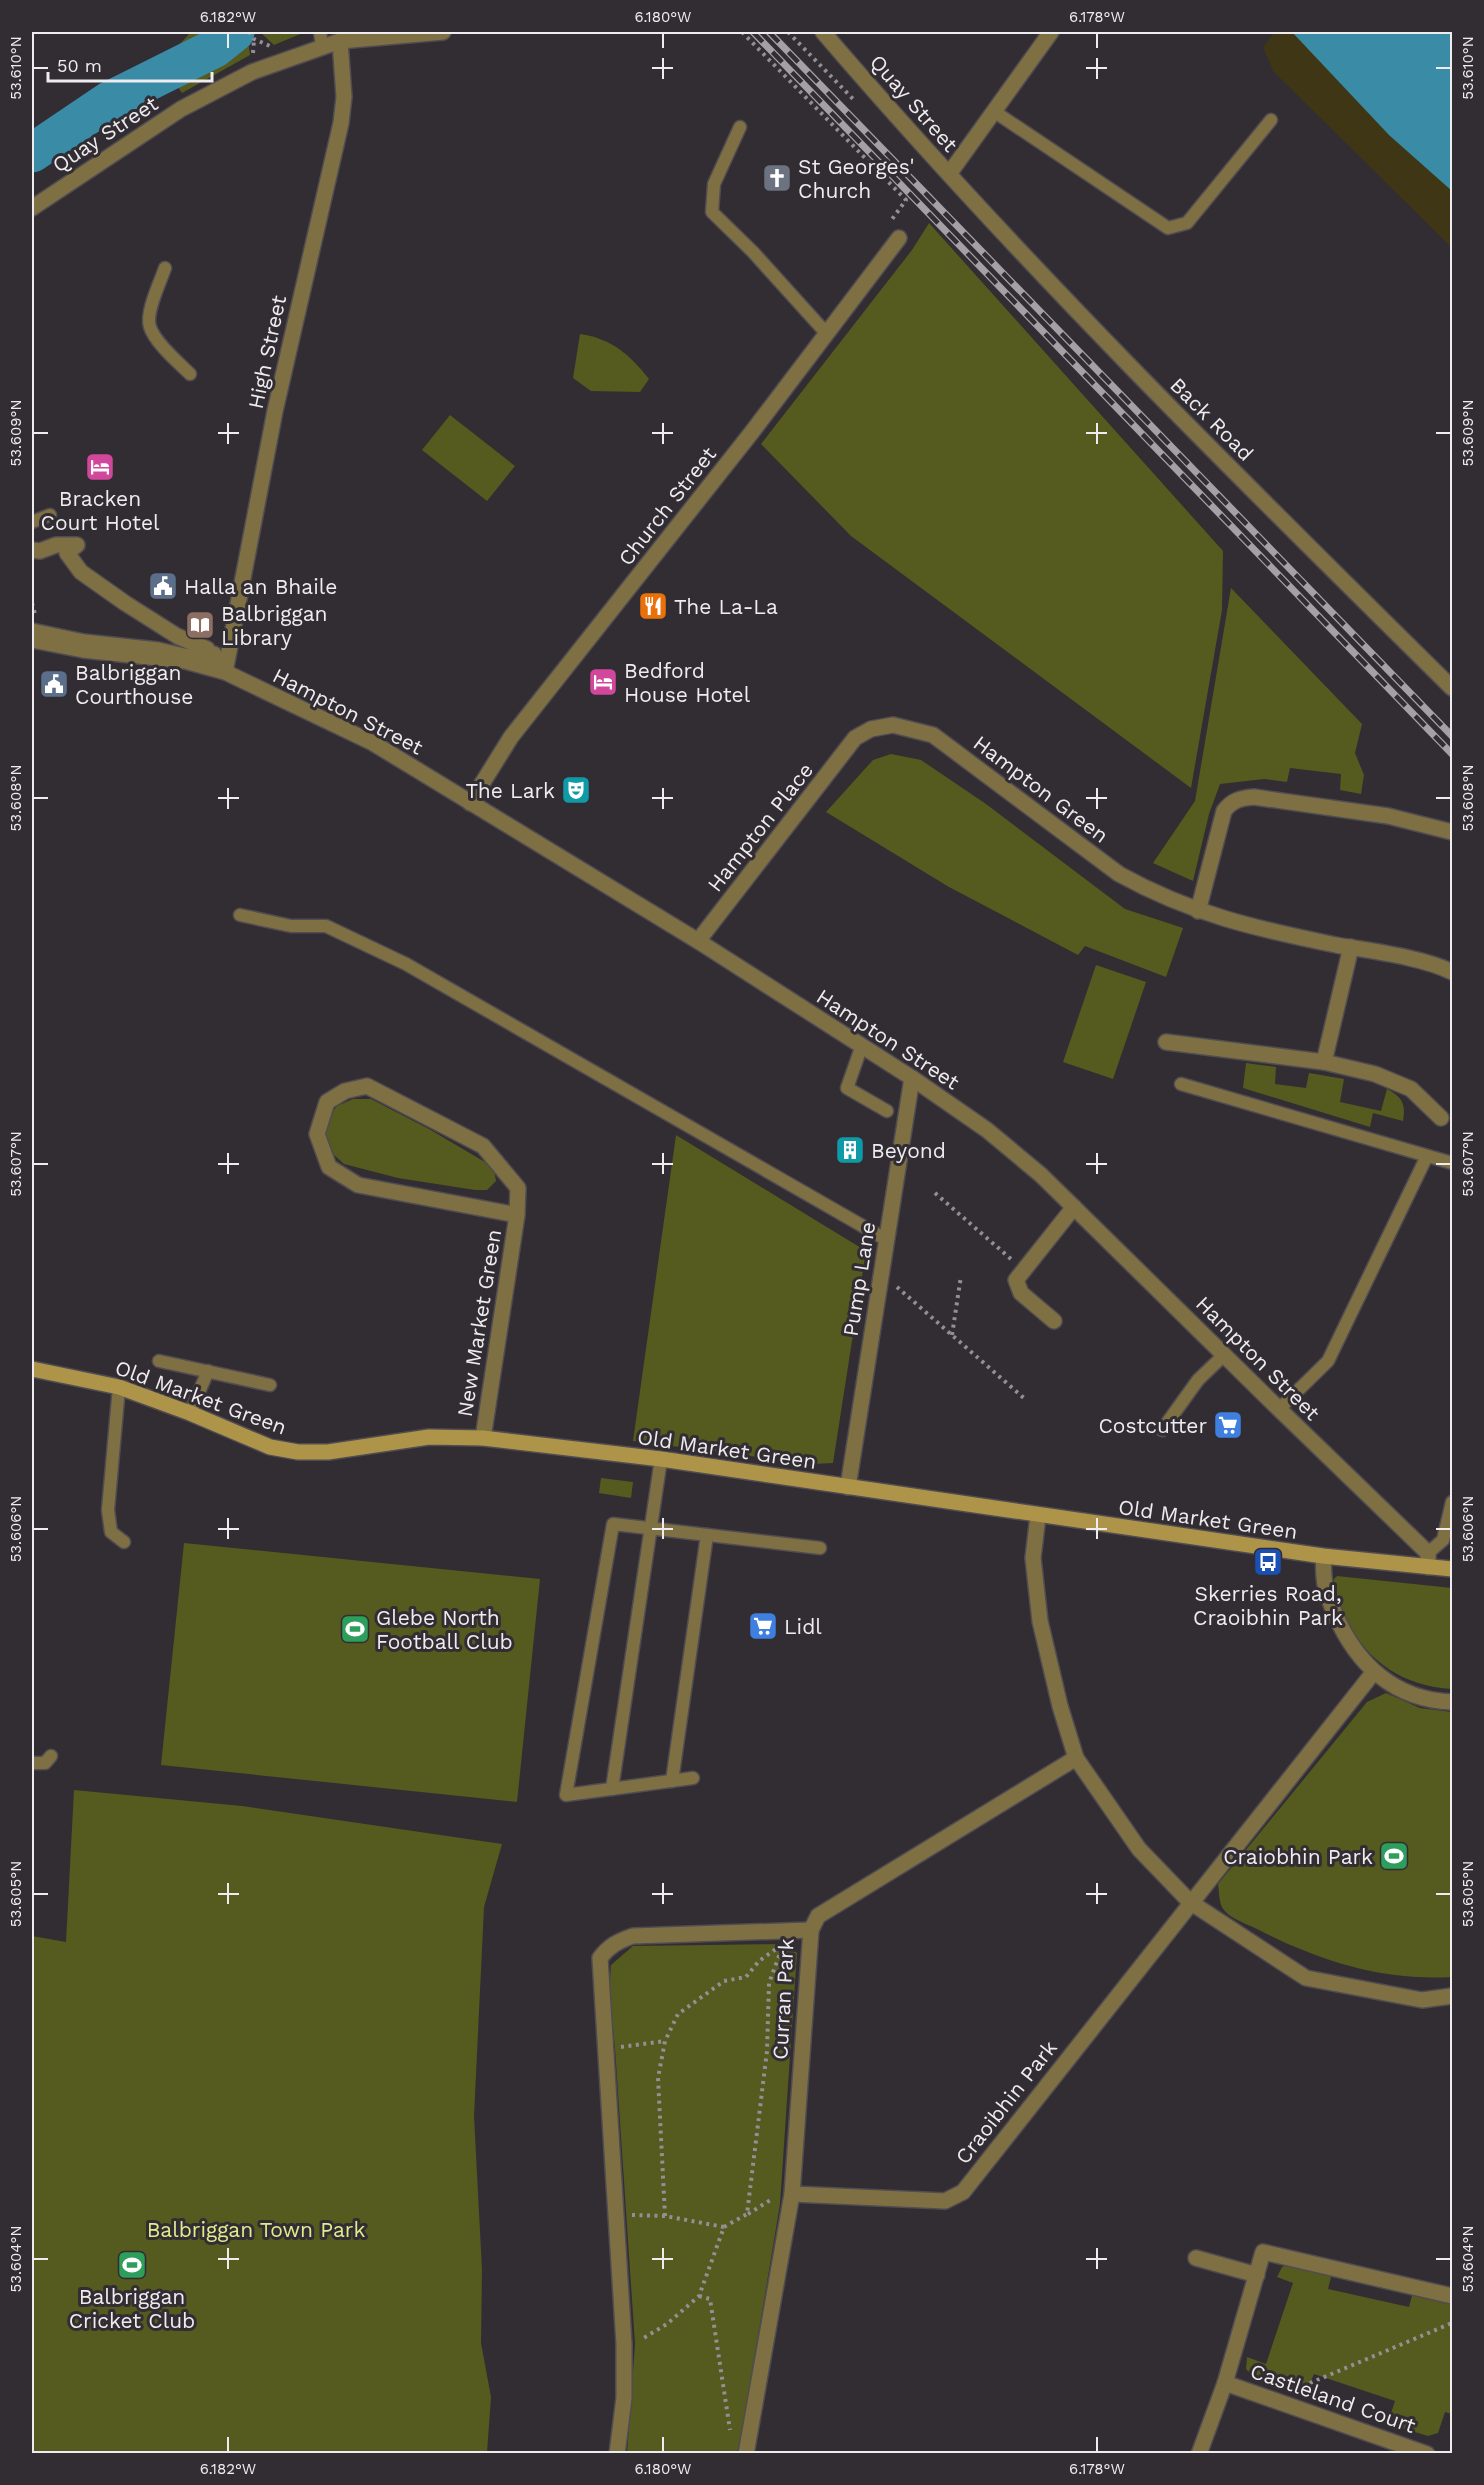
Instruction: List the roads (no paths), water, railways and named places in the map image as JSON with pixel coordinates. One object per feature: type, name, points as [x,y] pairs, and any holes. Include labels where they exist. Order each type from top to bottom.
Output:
[{"type":"main road","name":"Old Market Green","points":[[32,1368],[119,1387],[190,1413],[270,1447],[298,1452],[328,1452],[429,1437],[483,1438],[661,1459],[1323,1556],[1428,1560],[1452,1569]]},
{"type":"street","name":"Quay Street","points":[[32,208],[181,109],[321,39],[340,36],[443,32]]},
{"type":"street","name":"Quay Street","points":[[823,32],[949,174]]},
{"type":"street","points":[[949,174],[1051,32]]},
{"type":"street","name":"High Street","points":[[225,672],[275,411],[341,123],[344,98],[340,36]]},
{"type":"street","name":"Back Road","points":[[949,174],[1092,329],[1452,688]]},
{"type":"street","name":"Church Street","points":[[470,802],[511,737],[827,334],[899,238]]},
{"type":"street","points":[[32,550],[40,551],[56,545],[77,545],[67,554],[81,573],[177,636],[207,649],[210,654],[214,654],[214,663],[158,650],[84,642],[32,631]]},
{"type":"street","name":"Hampton Street","points":[[32,640],[83,650],[185,661],[225,672],[373,743],[698,941],[862,1045],[987,1130],[1041,1175],[1224,1354],[1428,1560]]},
{"type":"street","name":"Hampton Green","points":[[855,738],[871,729],[893,725],[933,735],[1119,874],[1153,893],[1263,930],[1406,958],[1452,972]]},
{"type":"street","name":"Hampton Place","points":[[698,941],[855,738]]},
{"type":"street","points":[[1198,910],[1224,811],[1230,803],[1242,798],[1254,797],[1388,816],[1452,832]]},
{"type":"street","points":[[1323,1062],[1351,947]]},
{"type":"street","points":[[1166,1042],[1323,1062],[1393,1080],[1411,1089],[1441,1118]]},
{"type":"street","name":"Pump Lane","points":[[848,1487],[912,1078]]},
{"type":"street","name":"New Market Green","points":[[483,1438],[517,1215],[518,1188],[483,1146],[367,1086],[345,1091],[327,1102],[317,1134],[329,1167],[358,1185],[517,1215]]},
{"type":"street","points":[[1054,1321],[1021,1293],[1016,1280],[1074,1207]]},
{"type":"street","points":[[1038,1516],[1033,1558],[1040,1621],[1060,1706],[1076,1758],[1139,1849],[1190,1902],[1306,1978],[1422,2000],[1452,1996]]},
{"type":"street","points":[[1323,1556],[1324,1583],[1343,1632],[1354,1651],[1373,1672],[1387,1682],[1417,1696],[1452,1702]]},
{"type":"street","name":"Craoibhin Park","points":[[792,2194],[945,2201],[963,2192],[1373,1672]]},
{"type":"street","points":[[811,1930],[818,1916],[1076,1758]]},
{"type":"street","name":"Curran Park","points":[[618,2454],[624,2398],[624,2344],[600,1958],[618,1941],[633,1936],[811,1930],[792,2194],[746,2454]]},
{"type":"street","name":"Castleland Court","points":[[1199,2454],[1225,2383],[1263,2252],[1452,2296]]},
{"type":"street","points":[[1197,2258],[1257,2275]]},
{"type":"street","name":"Castleland Court","points":[[1225,2383],[1427,2454]]},
{"type":"lane","points":[[994,112],[1168,228],[1187,223],[1271,120]]},
{"type":"lane","points":[[741,127],[714,184],[712,212],[753,252],[827,334]]},
{"type":"lane","points":[[165,268],[149,314],[150,328],[162,345],[190,374]]},
{"type":"lane","points":[[32,522],[50,515]]},
{"type":"lane","points":[[240,915],[291,926],[326,926],[406,964],[887,1240]]},
{"type":"lane","points":[[862,1045],[847,1088],[887,1111]]},
{"type":"lane","points":[[1181,1084],[1452,1163]]},
{"type":"lane","points":[[1279,1409],[1328,1362],[1427,1156]]},
{"type":"lane","points":[[1162,1430],[1198,1380],[1224,1354]]},
{"type":"lane","points":[[159,1361],[270,1385]]},
{"type":"lane","points":[[190,1413],[208,1371]]},
{"type":"lane","points":[[119,1387],[108,1510],[111,1532],[124,1542]]},
{"type":"lane","points":[[612,1789],[661,1459]]},
{"type":"lane","points":[[1428,1560],[1443,1540],[1452,1502]]},
{"type":"lane","points":[[693,1778],[566,1795],[613,1524],[820,1548]]},
{"type":"lane","points":[[672,1781],[707,1535]]},
{"type":"lane","points":[[32,1763],[45,1763],[51,1756]]},
{"type":"water","points":[[1292,32],[1452,32],[1452,191],[1389,135]]},
{"type":"waterway","points":[[32,153],[109,101],[215,48],[235,32]]},
{"type":"railway","points":[[753,32],[1452,754]]},
{"type":"railway","points":[[769,32],[1452,736]]},
{"type":"place","name":"St Georges' Church","points":[[777,178]]},
{"type":"place","name":"Bracken Court Hotel","points":[[100,467]]},
{"type":"place","name":"Halla an Bhaile","points":[[163,586]]},
{"type":"place","name":"The La-La","points":[[653,606]]},
{"type":"place","name":"Balbriggan Library","points":[[200,625]]},
{"type":"place","name":"Bedford House Hotel","points":[[603,682]]},
{"type":"place","name":"Balbriggan Courthouse","points":[[54,684]]},
{"type":"place","name":"The Lark","points":[[576,790]]},
{"type":"place","name":"Beyond","points":[[850,1150]]},
{"type":"place","name":"Costcutter","points":[[1228,1425]]},
{"type":"place","name":"Skerries Road, Craoibhin Park","points":[[1268,1562]]},
{"type":"place","name":"Lidl","points":[[763,1626]]},
{"type":"place","name":"Glebe North Football Club","points":[[355,1629]]},
{"type":"place","name":"Craiobhin Park","points":[[1394,1856]]},
{"type":"place","name":"Balbriggan Cricket Club","points":[[132,2265]]},
{"type":"park label","name":"Balbriggan Town Park","points":[[256,2229]]}]
